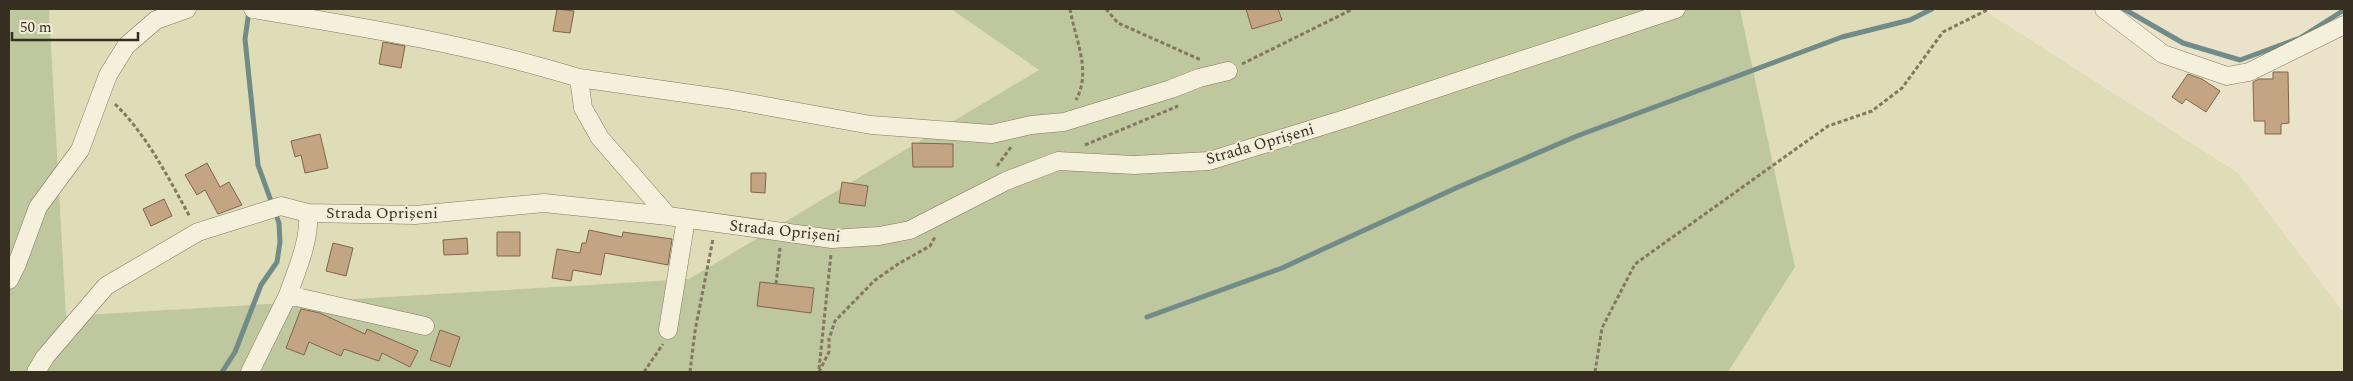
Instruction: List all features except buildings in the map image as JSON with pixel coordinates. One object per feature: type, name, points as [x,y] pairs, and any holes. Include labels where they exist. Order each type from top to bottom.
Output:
[{"type":"street","points":[[9,280],[17,264],[38,207],[80,150],[108,75],[126,46],[156,20],[187,9]]},
{"type":"street","points":[[253,9],[385,30],[540,66],[579,78],[727,99],[880,126],[992,134],[1031,125],[1064,122],[1171,89],[1199,78],[1228,71]]},
{"type":"street","name":"Strada Oprișeni","points":[[36,372],[45,356],[106,286],[198,232],[273,208],[308,213],[415,215],[544,203],[668,216],[832,239],[879,236],[910,230],[1006,181],[1058,161],[1134,165],[1209,161],[1348,118],[1676,9]]},
{"type":"street","points":[[2104,9],[2163,54],[2227,76],[2249,72],[2286,56],[2344,25]]},
{"type":"street","points":[[579,78],[583,108],[600,138],[668,216]]},
{"type":"street","points":[[250,372],[288,295],[301,261],[309,222],[308,213]]},
{"type":"street","points":[[668,330],[686,219]]},
{"type":"street","points":[[288,295],[425,326]]},
{"type":"path","points":[[1064,122],[1082,90],[1083,60],[1070,9]]},
{"type":"path","points":[[1106,9],[1118,23],[1203,60]]},
{"type":"path","points":[[1595,372],[1602,328],[1635,264],[1828,126],[1872,111],[1902,88],[1943,32],[1989,9]]},
{"type":"path","points":[[102,92],[126,115],[165,172],[198,232]]},
{"type":"path","points":[[996,167],[1014,143]]},
{"type":"path","points":[[832,239],[819,372],[828,352],[829,339],[835,320],[874,281],[898,264],[930,246],[947,212]]},
{"type":"path","points":[[690,372],[695,331],[716,224]]},
{"type":"path","points":[[776,284],[781,232]]},
{"type":"path","points":[[644,372],[662,345],[668,330]]},
{"type":"shaded area","points":[[49,9],[951,9],[1039,70],[689,279],[66,316]]},
{"type":"shaded area","points":[[1740,9],[1982,9],[2238,173],[2344,313],[2344,372],[1728,372],[1795,267]]},
{"type":"green space","points":[[9,9],[49,9],[66,316],[689,279],[1039,70],[951,9],[1740,9],[1795,267],[1728,372],[9,372]]},
{"type":"waterway","points":[[1147,317],[1282,268],[1456,188],[1577,136],[1842,37],[1910,20],[1932,9]]},
{"type":"waterway","points":[[2124,9],[2183,43],[2240,60],[2300,38],[2344,10]]},
{"type":"waterway","points":[[222,372],[235,352],[261,285],[277,262],[280,242],[279,223],[258,165],[245,39],[249,11]]}]
